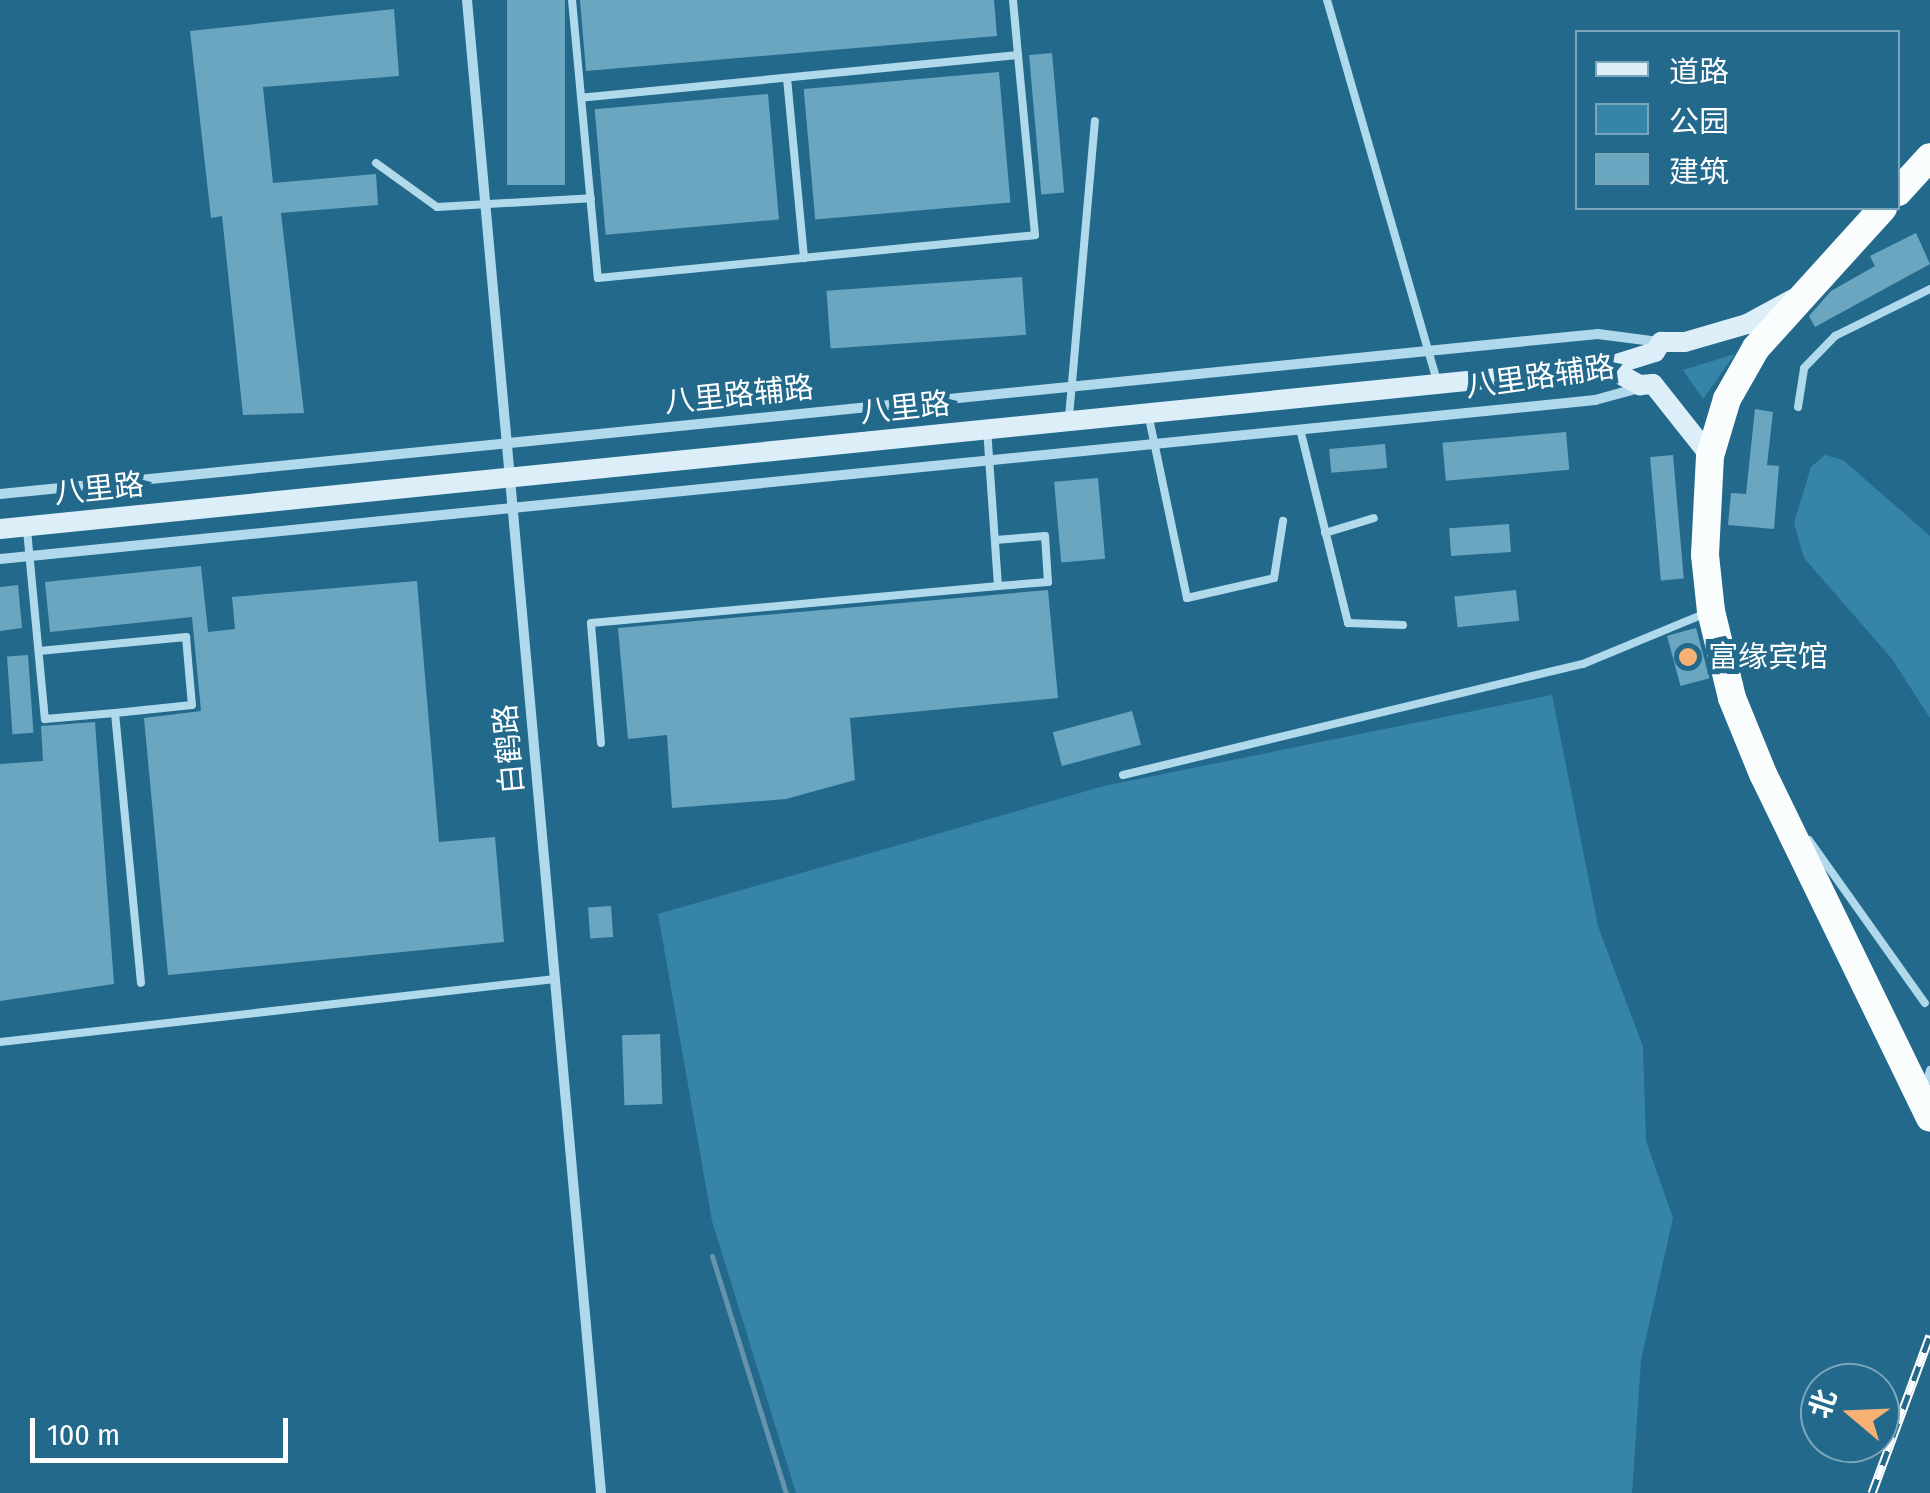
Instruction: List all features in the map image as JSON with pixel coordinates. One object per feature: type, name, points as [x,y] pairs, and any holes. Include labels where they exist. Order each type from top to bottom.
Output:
[{"type":"highway","points":[[1900,190],[1930,157]]},
{"type":"highway","points":[[1880,210],[1799,296],[1741,373],[1710,456],[1705,554],[1710,611],[1732,698],[1762,774],[1925,1108]]},
{"type":"main road","name":"八里路","points":[[0,528],[1608,367],[1655,352],[1661,342],[1726,332],[1799,296]]},
{"type":"main road","points":[[1608,367],[1640,385],[1654,384],[1710,456]]},
{"type":"street","name":"白鹤路","points":[[467,0],[601,1493]]},
{"type":"street","name":"八里路辅路","points":[[0,494],[1598,334],[1661,342]]},
{"type":"street","name":"八里路辅路","points":[[0,560],[1595,400],[1654,384]]},
{"type":"lane","points":[[572,0],[598,278],[1035,235],[1013,0]]},
{"type":"lane","points":[[1326,0],[1438,384]]},
{"type":"lane","points":[[582,98],[1018,56]]},
{"type":"lane","points":[[787,78],[804,258]]},
{"type":"lane","points":[[1069,421],[1096,122]]},
{"type":"lane","points":[[376,163],[438,208],[591,198]]},
{"type":"lane","points":[[1798,407],[1804,368],[1835,336],[1930,289]]},
{"type":"lane","points":[[1148,413],[1188,598],[1274,578],[1283,521]]},
{"type":"lane","points":[[1300,429],[1348,623],[1403,625]]},
{"type":"lane","points":[[987,430],[998,586]]},
{"type":"lane","points":[[1325,534],[1374,518]]},
{"type":"lane","points":[[27,526],[45,720],[192,705],[186,637],[39,651]]},
{"type":"lane","points":[[601,742],[591,623],[1048,582],[1045,536],[995,540]]},
{"type":"lane","points":[[1123,775],[1583,664],[1710,611]]},
{"type":"lane","points":[[115,712],[140,983]]},
{"type":"lane","points":[[1762,774],[1925,1003]]},
{"type":"lane","points":[[0,1042],[555,979]]},
{"type":"lane","points":[[1925,1108],[1930,1070]]},
{"type":"green space","points":[[1735,354],[1703,399],[1683,370]]},
{"type":"green space","points":[[1825,455],[1843,460],[1930,536],[1930,718],[1892,659],[1804,558],[1794,523],[1811,467]]},
{"type":"green space","points":[[1552,695],[1598,926],[1643,1047],[1646,1141],[1673,1218],[1641,1360],[1632,1493],[796,1493],[712,1221],[658,914],[1104,786]]},
{"type":"building","points":[[507,0],[565,0],[565,185],[507,185]]},
{"type":"building","points":[[580,0],[994,0],[997,36],[586,71]]},
{"type":"building","points":[[394,9],[399,76],[263,87],[273,183],[376,174],[378,205],[281,213],[304,413],[243,415],[222,216],[211,218],[190,31]]},
{"type":"building","points":[[1052,53],[1064,192],[1041,194],[1029,55]]},
{"type":"building","points":[[999,72],[1010,203],[815,220],[804,89]]},
{"type":"building","points":[[768,94],[779,220],[606,235],[595,109]]},
{"type":"building","points":[[1916,233],[1930,264],[1815,327],[1809,316],[1831,291],[1875,266],[1870,256]]},
{"type":"building","points":[[1022,277],[1026,335],[831,349],[826,291]]},
{"type":"building","points":[[1755,409],[1773,412],[1767,465],[1779,466],[1774,529],[1728,525],[1731,493],[1746,494]]},
{"type":"building","points":[[1566,432],[1569,470],[1446,481],[1442,443]]},
{"type":"building","points":[[1385,444],[1387,468],[1331,473],[1329,449]]},
{"type":"building","points":[[1673,455],[1684,579],[1661,581],[1650,457]]},
{"type":"building","points":[[1098,478],[1105,559],[1061,563],[1054,482]]},
{"type":"building","points":[[1509,524],[1511,552],[1451,556],[1449,528]]},
{"type":"building","points":[[201,566],[208,632],[235,629],[232,597],[417,581],[439,842],[495,837],[504,942],[168,975],[144,718],[201,711],[192,617],[50,632],[45,582]]},
{"type":"building","points":[[18,585],[22,628],[0,631],[0,587]]},
{"type":"building","points":[[1048,590],[1058,698],[850,718],[855,780],[786,799],[672,808],[667,735],[628,739],[618,628]]},
{"type":"building","points":[[1516,590],[1519,621],[1458,627],[1454,596]]},
{"type":"building","name":"富缘宾馆","points":[[1696,628],[1709,678],[1680,686],[1667,636]]},
{"type":"building","points":[[28,655],[33,733],[12,734],[7,656]]},
{"type":"building","points":[[1132,711],[1141,745],[1062,766],[1053,732]]},
{"type":"building","points":[[95,722],[114,984],[0,1001],[0,764],[43,761],[41,726]]},
{"type":"building","points":[[611,906],[613,937],[590,939],[588,908]]},
{"type":"building","points":[[660,1034],[662,1104],[624,1105],[622,1035]]},
{"type":"waterway","points":[[712,1256],[786,1493]]},
{"type":"railway","points":[[1872,1493],[1930,1335]]},
{"type":"place","name":"富缘宾馆","points":[[1688,657]]}]
